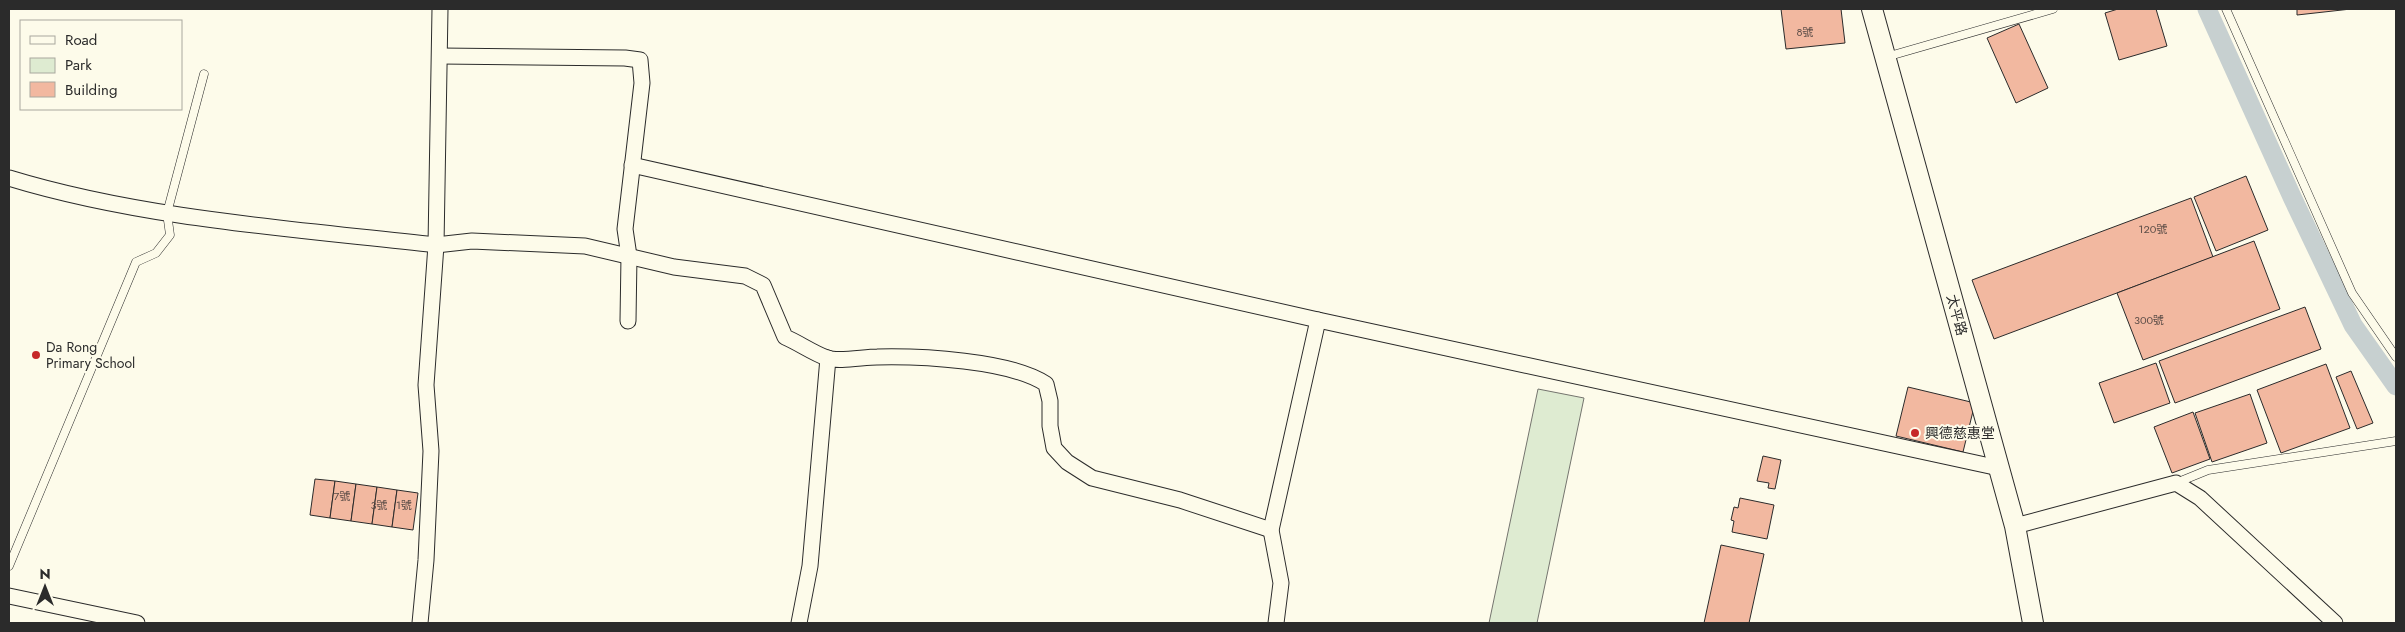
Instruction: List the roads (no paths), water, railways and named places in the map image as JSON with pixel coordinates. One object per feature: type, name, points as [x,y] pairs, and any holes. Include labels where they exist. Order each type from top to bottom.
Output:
[{"type":"street","points":[[420,623],[426,560],[431,451],[426,385],[436,245],[440,9]]},
{"type":"street","name":"太平路","points":[[1872,9],[2015,526],[2032,623]]},
{"type":"street","points":[[440,56],[625,58],[640,60],[642,83],[625,229],[629,256],[628,321]]},
{"type":"street","points":[[632,165],[1318,320],[1999,468]]},
{"type":"street","points":[[9,178],[35,186],[167,213],[436,245],[472,241],[585,246],[674,267],[745,276],[763,285],[786,337],[828,358],[924,357],[970,362],[1016,371],[1037,378],[1046,384],[1048,392],[1050,426],[1054,448],[1067,462],[1092,478],[1180,500],[1271,530]]},
{"type":"street","points":[[1276,623],[1281,583],[1271,530],[1318,320]]},
{"type":"street","points":[[799,623],[810,566],[828,358]]},
{"type":"street","points":[[2015,526],[2176,483],[2200,498],[2335,623]]},
{"type":"street","points":[[9,596],[136,623]]},
{"type":"lane","points":[[1886,57],[2053,9]]},
{"type":"lane","points":[[2226,9],[2352,294],[2396,357]]},
{"type":"lane","points":[[9,566],[136,262],[156,253],[170,235],[167,213],[204,74]]},
{"type":"lane","points":[[2176,483],[2208,470],[2396,441]]},
{"type":"waterway","points":[[2207,9],[2293,199],[2353,325],[2396,386]]},
{"type":"place","name":"Da Rong Primary School","points":[[36,355]]},
{"type":"place","name":"興德慈惠堂","points":[[1915,433]]}]
